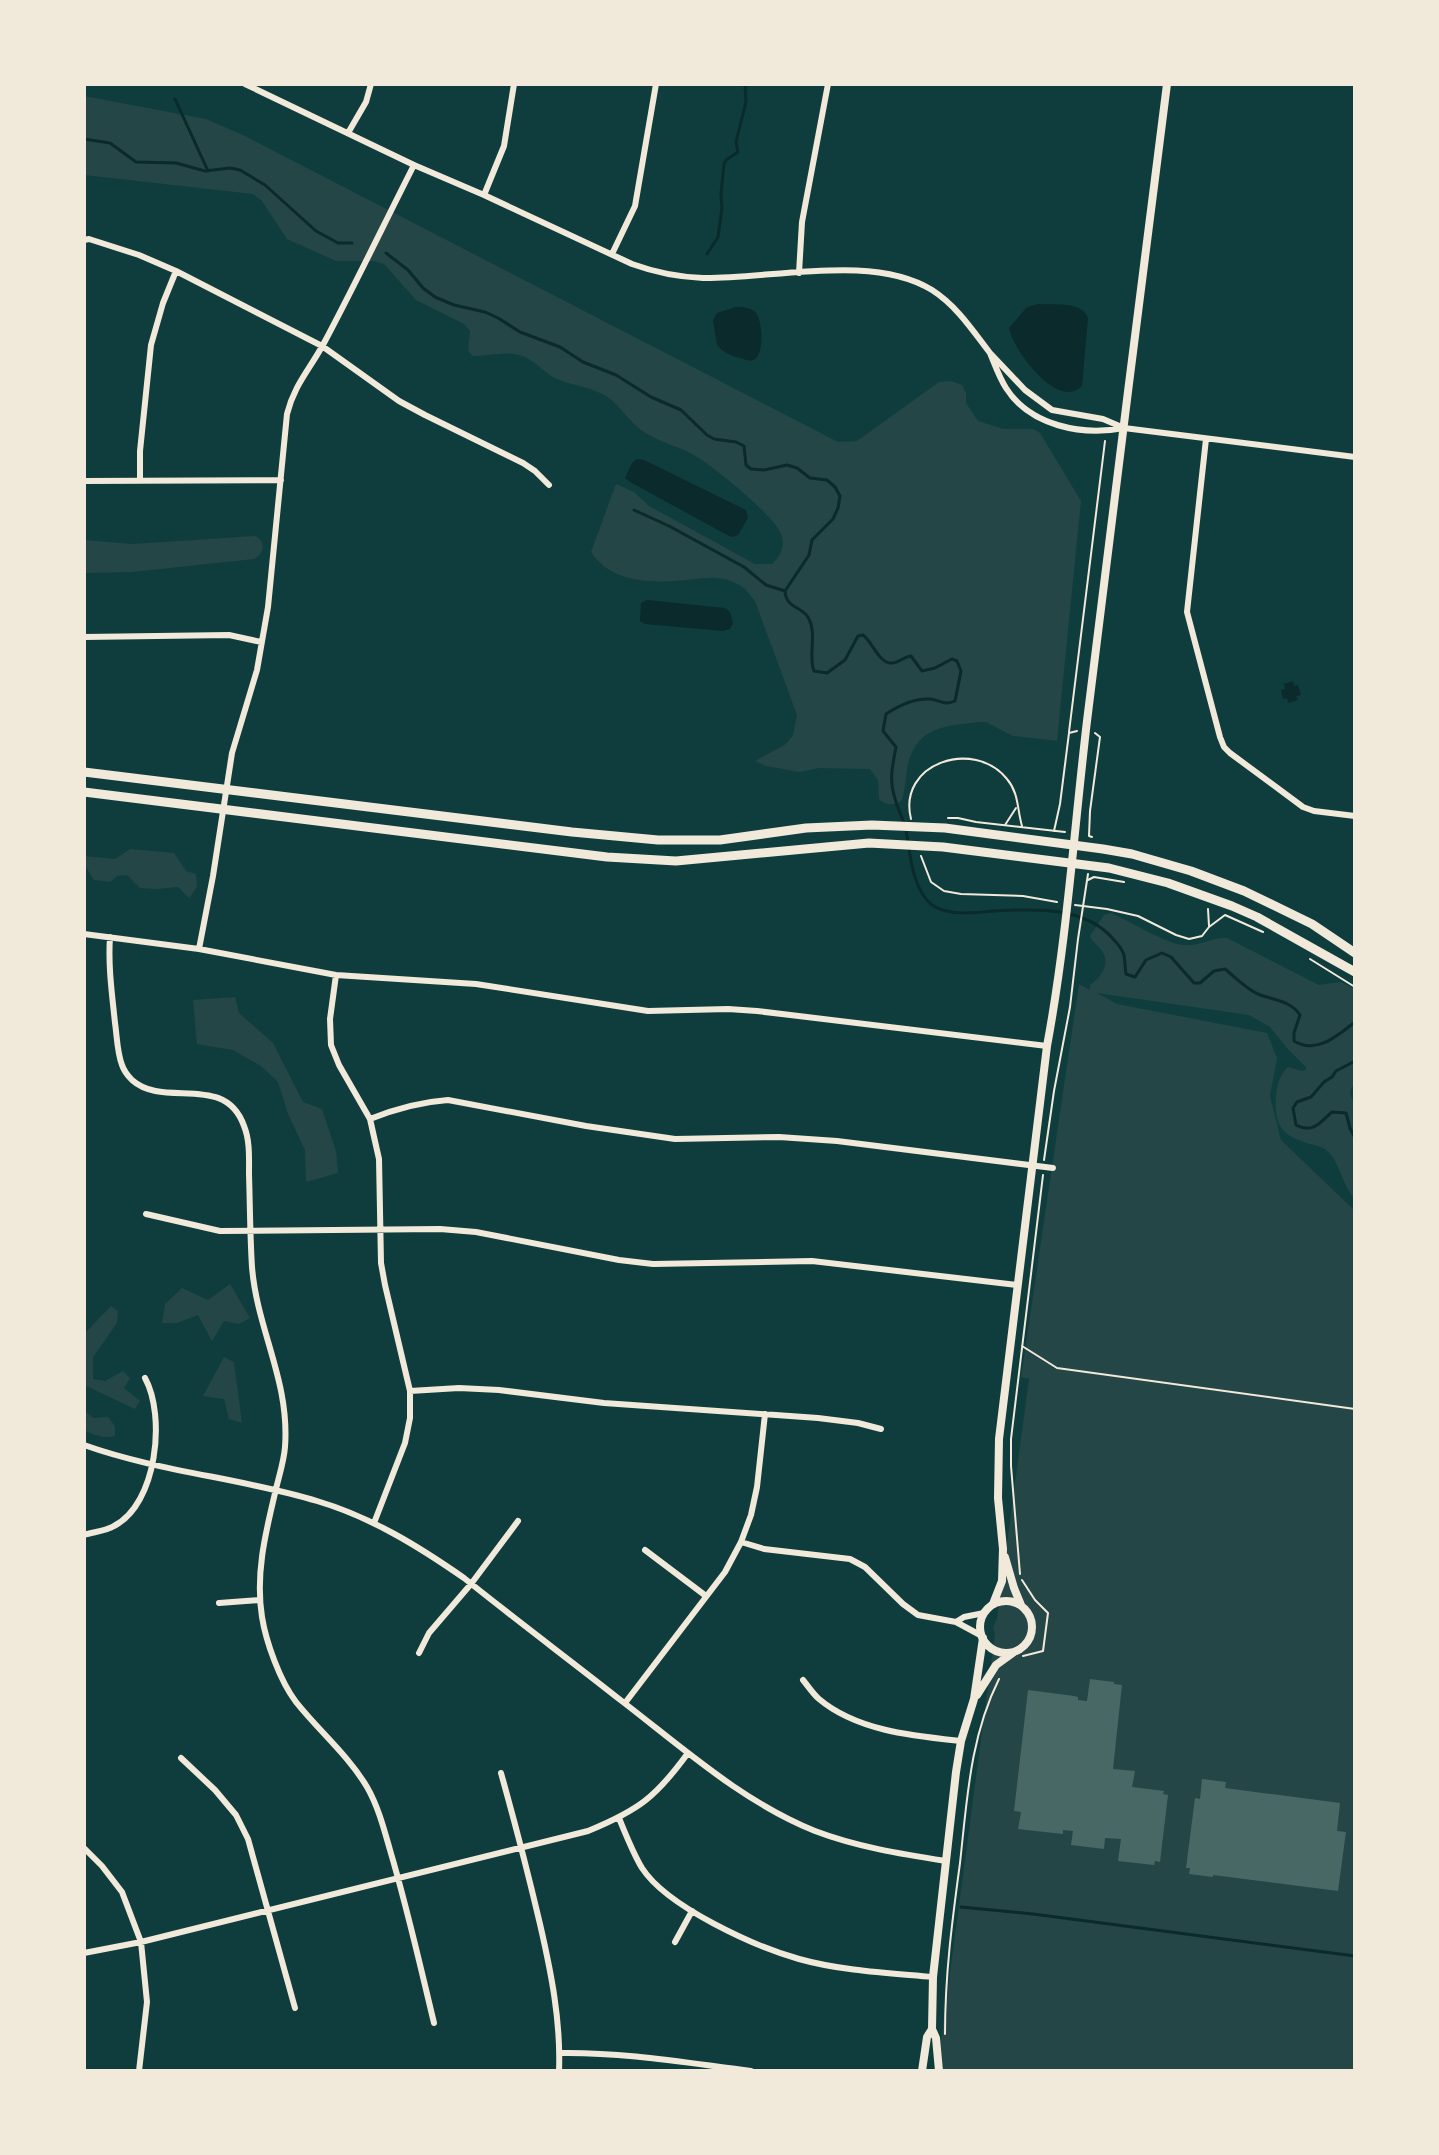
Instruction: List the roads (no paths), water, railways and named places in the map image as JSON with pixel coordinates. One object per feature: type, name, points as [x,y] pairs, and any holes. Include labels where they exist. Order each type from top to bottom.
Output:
[{"type":"main road","points":[[84,772],[658,840],[720,840],[806,828],[946,823],[1132,854],[1191,871],[1312,924],[1355,953]]},
{"type":"main road","points":[[84,792],[607,857],[676,861],[869,843],[943,847],[1072,863],[1134,874],[1202,894],[1257,917],[1355,972]]},
{"type":"street","points":[[245,84],[414,165],[653,271],[702,278],[868,271],[894,274],[921,284],[956,309],[990,353],[1025,390],[1052,410],[1103,419],[1124,428],[1355,457]]},
{"type":"street","points":[[348,133],[366,102],[371,84]]},
{"type":"street","points":[[484,195],[504,146],[514,84]]},
{"type":"street","points":[[612,254],[635,206],[656,84]]},
{"type":"street","points":[[799,273],[802,222],[828,84]]},
{"type":"street","points":[[939,2071],[936,2038],[932,2029],[933,1977],[946,1861],[961,1741],[974,1699],[983,1637],[980,1624],[984,1613],[993,1604],[1002,1581],[999,1439],[1167,84]]},
{"type":"street","points":[[199,949],[232,753],[251,691],[268,607],[291,398],[322,346],[414,165]]},
{"type":"street","points":[[84,240],[139,255],[176,271],[322,346],[399,401],[523,463],[549,485]]},
{"type":"street","points":[[140,480],[151,345],[176,271]]},
{"type":"street","points":[[990,353],[1005,387],[1031,414],[1057,425],[1102,432],[1124,428]]},
{"type":"street","points":[[1206,439],[1187,612],[1220,737],[1224,747],[1303,807],[1355,816]]},
{"type":"street","points":[[84,481],[281,480]]},
{"type":"street","points":[[84,637],[229,635],[261,642]]},
{"type":"street","points":[[84,934],[199,949],[336,975],[476,984],[648,1011],[757,1011],[1047,1046]]},
{"type":"street","points":[[110,937],[108,957],[122,1067],[140,1086],[156,1091],[219,1098],[239,1114],[246,1128],[254,1281],[283,1393],[286,1421],[285,1452],[259,1577],[267,1636],[294,1700],[349,1762],[367,1788],[382,1823],[399,1879],[434,2023]]},
{"type":"street","points":[[336,975],[330,1019],[331,1045],[370,1119],[379,1159],[381,1263],[410,1391],[410,1418],[405,1443],[374,1523]]},
{"type":"street","points":[[370,1119],[403,1107],[448,1100],[675,1139],[779,1137],[837,1141],[1053,1168]]},
{"type":"street","points":[[146,1214],[220,1231],[440,1229],[476,1232],[653,1264],[812,1261],[1017,1285]]},
{"type":"street","points":[[84,1535],[114,1526],[132,1512],[144,1491],[156,1435],[156,1407],[145,1378]]},
{"type":"street","points":[[410,1391],[459,1388],[499,1390],[604,1403],[818,1418],[881,1429]]},
{"type":"street","points":[[625,1703],[725,1572],[741,1542],[757,1487],[765,1414]]},
{"type":"street","points":[[84,1445],[115,1456],[276,1490],[320,1502],[374,1523],[425,1551],[471,1584],[688,1753],[773,1810],[844,1841],[891,1853],[946,1861]]},
{"type":"street","points":[[419,1653],[429,1633],[518,1521]]},
{"type":"street","points":[[741,1542],[764,1549],[850,1559],[865,1567],[918,1615],[956,1622],[983,1637],[996,1650],[1014,1655]]},
{"type":"street","points":[[974,1699],[996,1665],[1014,1655],[1028,1639],[1031,1628],[1029,1616],[1014,1588],[1003,1549]]},
{"type":"street","points":[[645,1550],[706,1596]]},
{"type":"street","points":[[219,1603],[260,1600]]},
{"type":"street","points":[[993,1604],[1011,1601],[1022,1606]]},
{"type":"street","points":[[956,1622],[984,1613]]},
{"type":"street","points":[[803,1680],[819,1699],[862,1722],[889,1731],[961,1741]]},
{"type":"street","points":[[84,1953],[141,1942],[588,1831],[619,1818],[651,1798],[688,1753]]},
{"type":"street","points":[[181,1758],[236,1815],[248,1839],[295,2008]]},
{"type":"street","points":[[501,1773],[522,1847],[553,1982],[559,2071]]},
{"type":"street","points":[[619,1818],[642,1868],[653,1882],[692,1911],[762,1945],[800,1959],[933,1977]]},
{"type":"street","points":[[84,1848],[122,1892],[141,1942],[147,2002],[139,2071]]},
{"type":"street","points":[[675,1942],[692,1911]]},
{"type":"street","points":[[922,2071],[927,2037],[932,2029]]},
{"type":"street","points":[[560,2053],[646,2057],[751,2071]]},
{"type":"waterway","points":[[707,254],[718,237],[724,164],[738,152],[736,142],[746,102],[745,84]]},
{"type":"waterway","points":[[175,99],[208,171]]},
{"type":"waterway","points":[[84,139],[110,143],[136,162],[176,163],[205,171],[240,170],[265,185],[316,231],[338,243],[352,243]]},
{"type":"waterway","points":[[386,253],[435,297],[485,312],[520,332],[560,347],[583,362],[616,375],[651,397],[681,410],[714,439],[744,446],[746,465],[751,469],[764,470],[787,465],[810,478],[827,480],[835,487],[840,496],[833,519],[812,540],[809,555],[785,591],[788,601],[809,619],[814,671],[827,673],[845,660],[858,636],[863,635],[887,662],[894,663],[911,656],[922,671],[952,659],[957,661],[961,671],[955,701],[945,703],[924,699],[906,703],[886,714],[883,731],[896,747],[893,789],[906,830],[913,870],[920,890],[932,905],[962,913],[1042,910],[1089,920],[1120,947],[1126,974],[1135,977],[1146,960],[1162,953],[1171,957],[1194,983],[1200,983],[1214,971],[1225,969],[1253,992],[1286,1003],[1296,1010],[1300,1015],[1294,1041],[1303,1045],[1327,1042],[1355,1022]]},
{"type":"waterway","points":[[634,510],[744,567],[766,585],[785,591]]},
{"type":"waterway","points":[[1355,1061],[1336,1071],[1311,1097],[1297,1102],[1293,1108],[1296,1125],[1308,1128],[1316,1126],[1332,1112],[1346,1113],[1355,1138]]},
{"type":"waterway","points":[[961,1907],[1355,1956]]}]
